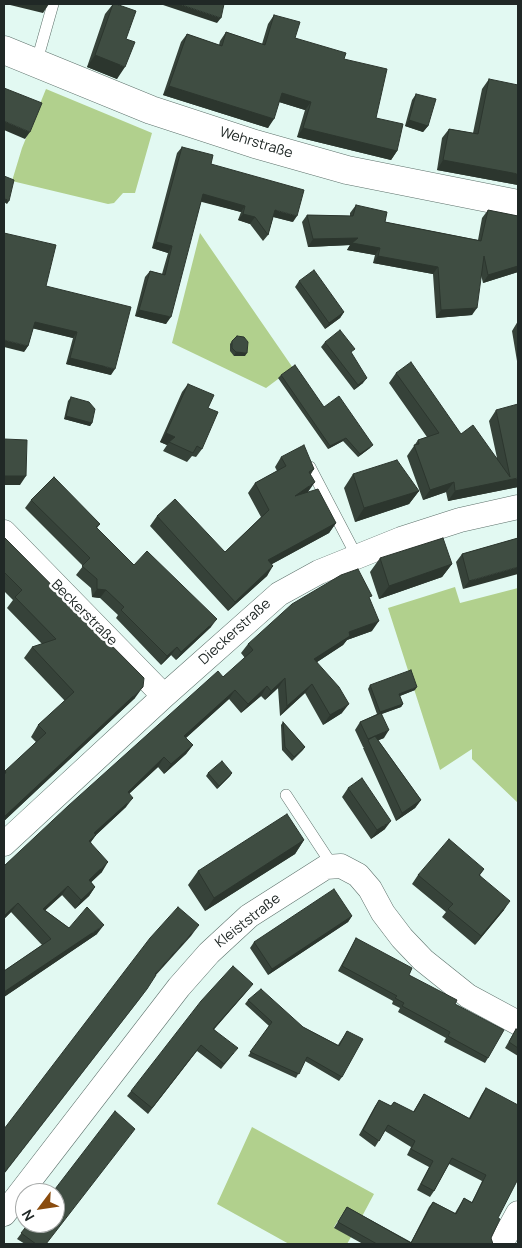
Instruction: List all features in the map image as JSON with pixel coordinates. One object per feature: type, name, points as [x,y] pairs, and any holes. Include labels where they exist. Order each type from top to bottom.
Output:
[{"type":"street","name":"Wehrstraße","points":[[4,50],[151,110],[255,144],[347,170],[518,204]]},
{"type":"street","name":"Dieckerstraße","points":[[4,844],[270,600],[299,582],[356,556],[460,520],[518,507]]},
{"type":"street","name":"Beckerstraße","points":[[4,532],[164,696]]},
{"type":"street","points":[[332,865],[348,869],[364,882],[383,913],[402,938],[441,976],[468,996],[518,1023]]},
{"type":"street","name":"Kleiststraße","points":[[4,1214],[168,1001],[209,953],[234,928],[276,898],[332,865]]},
{"type":"street","points":[[501,1244],[518,1213]]},
{"type":"lane","points":[[36,64],[53,4]]},
{"type":"lane","points":[[310,467],[356,556]]},
{"type":"lane","points":[[286,795],[332,865]]},
{"type":"green space","points":[[46,89],[152,133],[135,193],[123,193],[114,203],[108,204],[12,181],[22,148]]},
{"type":"green space","points":[[200,233],[293,368],[266,388],[172,343]]},
{"type":"green space","points":[[455,587],[460,603],[518,588],[518,803],[472,759],[472,749],[440,770],[388,608]]},
{"type":"green space","points":[[252,1127],[374,1194],[359,1222],[343,1213],[334,1227],[351,1237],[347,1244],[289,1244],[217,1204]]},
{"type":"building","points":[[113,4],[136,11],[126,39],[135,42],[125,67],[95,55]]},
{"type":"building","points":[[179,4],[224,4],[221,18]]},
{"type":"building","points":[[274,15],[300,22],[295,38],[346,53],[344,59],[387,69],[376,118],[403,124],[397,151],[303,128],[311,102],[282,93],[274,119],[169,86],[187,34],[222,46],[226,32],[265,45]]},
{"type":"building","points":[[489,79],[518,85],[518,174],[443,160],[449,129],[478,134]]},
{"type":"building","points":[[4,88],[42,103],[30,132],[4,121]]},
{"type":"building","points":[[416,94],[436,99],[428,126],[409,120]]},
{"type":"building","points":[[182,147],[213,155],[211,164],[304,190],[297,216],[275,210],[268,235],[255,217],[243,214],[245,206],[203,194],[171,317],[139,310],[150,271],[165,275],[172,246],[156,242]]},
{"type":"building","points":[[4,176],[14,180],[9,201],[4,198]]},
{"type":"building","points":[[356,205],[387,212],[385,222],[481,241],[488,210],[518,216],[518,266],[488,275],[484,256],[477,308],[441,310],[438,267],[378,256],[380,248],[352,243],[358,238],[313,239],[307,215],[353,216]]},
{"type":"building","points":[[4,233],[56,245],[46,286],[131,307],[115,369],[70,358],[77,332],[35,322],[28,346],[4,340]]},
{"type":"building","points":[[314,270],[344,312],[329,323],[299,281]]},
{"type":"building","points":[[340,330],[355,349],[351,352],[367,378],[358,385],[325,342]]},
{"type":"building","points":[[237,336],[244,337],[248,342],[247,353],[236,352],[232,348],[232,341]]},
{"type":"building","points":[[411,362],[461,434],[473,425],[510,477],[496,410],[518,404],[518,478],[455,491],[454,482],[430,490],[414,445],[419,444],[418,440],[439,433],[396,373]]},
{"type":"building","points":[[295,365],[324,407],[339,396],[373,445],[360,454],[346,438],[330,446],[281,375]]},
{"type":"building","points":[[188,384],[214,395],[208,408],[218,412],[202,449],[197,446],[193,453],[169,442],[175,437],[166,433]]},
{"type":"building","points":[[71,397],[89,402],[95,409],[92,423],[66,416]]},
{"type":"building","points":[[4,439],[27,440],[26,476],[4,476]]},
{"type":"building","points":[[304,445],[314,469],[309,472],[315,482],[295,496],[318,489],[336,523],[268,560],[273,566],[235,602],[157,516],[175,499],[225,552],[269,510],[255,483],[286,466],[281,457]]},
{"type":"building","points":[[397,460],[419,491],[364,508],[353,474]]},
{"type":"building","points":[[54,477],[100,524],[96,527],[134,565],[147,551],[217,619],[181,652],[177,647],[167,656],[121,610],[124,607],[106,590],[97,589],[97,579],[82,566],[90,558],[31,500]]},
{"type":"building","points":[[4,537],[144,678],[143,687],[4,817],[5,771],[46,733],[38,725],[74,692],[32,647],[56,639],[15,597],[22,590],[4,572]]},
{"type":"building","points":[[443,538],[452,564],[389,586],[380,558]]},
{"type":"building","points":[[518,538],[518,567],[469,581],[462,554]]},
{"type":"building","points":[[358,569],[372,596],[369,597],[379,621],[349,632],[350,636],[314,659],[339,687],[349,704],[330,715],[312,684],[287,706],[285,678],[271,691],[267,686],[248,704],[235,690],[184,736],[193,745],[171,764],[164,757],[128,792],[133,798],[94,833],[96,835],[89,841],[108,862],[89,880],[95,887],[81,900],[68,886],[43,909],[69,928],[87,907],[104,925],[4,992],[4,971],[51,939],[18,903],[4,916],[4,866],[218,671],[223,677],[253,650],[248,644],[292,604],[341,575]]},
{"type":"building","points":[[411,670],[417,687],[399,694],[403,704],[380,712],[370,685]]},
{"type":"building","points":[[381,713],[389,730],[368,739],[360,722]]},
{"type":"building","points":[[283,722],[305,747],[294,757],[285,747]]},
{"type":"building","points":[[375,736],[421,800],[402,813],[368,740]]},
{"type":"building","points":[[222,761],[232,773],[219,786],[208,773]]},
{"type":"building","points":[[362,778],[391,821],[377,830],[348,788]]},
{"type":"building","points":[[287,814],[304,840],[214,898],[198,871]]},
{"type":"building","points":[[449,839],[484,869],[479,875],[510,901],[481,936],[448,909],[453,904],[418,875]]},
{"type":"building","points":[[334,889],[352,916],[272,969],[254,942]]},
{"type":"building","points":[[178,907],[199,925],[155,974],[147,989],[4,1173],[4,1129],[150,938]]},
{"type":"building","points":[[356,938],[412,968],[409,975],[457,1000],[455,1004],[504,1030],[488,1058],[448,1036],[450,1032],[402,1006],[404,1003],[395,998],[397,996],[342,966]]},
{"type":"building","points":[[233,966],[253,984],[213,1029],[238,1048],[224,1064],[201,1045],[152,1108],[131,1091],[201,1001]]},
{"type":"building","points":[[261,989],[303,1027],[339,1046],[347,1031],[363,1039],[342,1077],[307,1057],[299,1074],[250,1052],[272,1022],[248,1000]]},
{"type":"building","points":[[516,1029],[518,1030],[518,1048],[509,1042]]},
{"type":"building","points":[[486,1088],[518,1105],[518,1179],[498,1218],[500,1219],[491,1238],[493,1244],[377,1244],[338,1222],[347,1207],[411,1243],[433,1202],[456,1214],[464,1198],[472,1203],[486,1175],[452,1158],[434,1191],[421,1184],[433,1161],[411,1149],[415,1141],[388,1125],[379,1141],[363,1130],[379,1100],[391,1106],[394,1102],[414,1112],[424,1094],[470,1119]]},
{"type":"building","points":[[115,1111],[135,1129],[65,1219],[65,1183],[60,1183]]},
{"type":"building","points":[[21,1233],[55,1233],[46,1244],[36,1244]]}]
